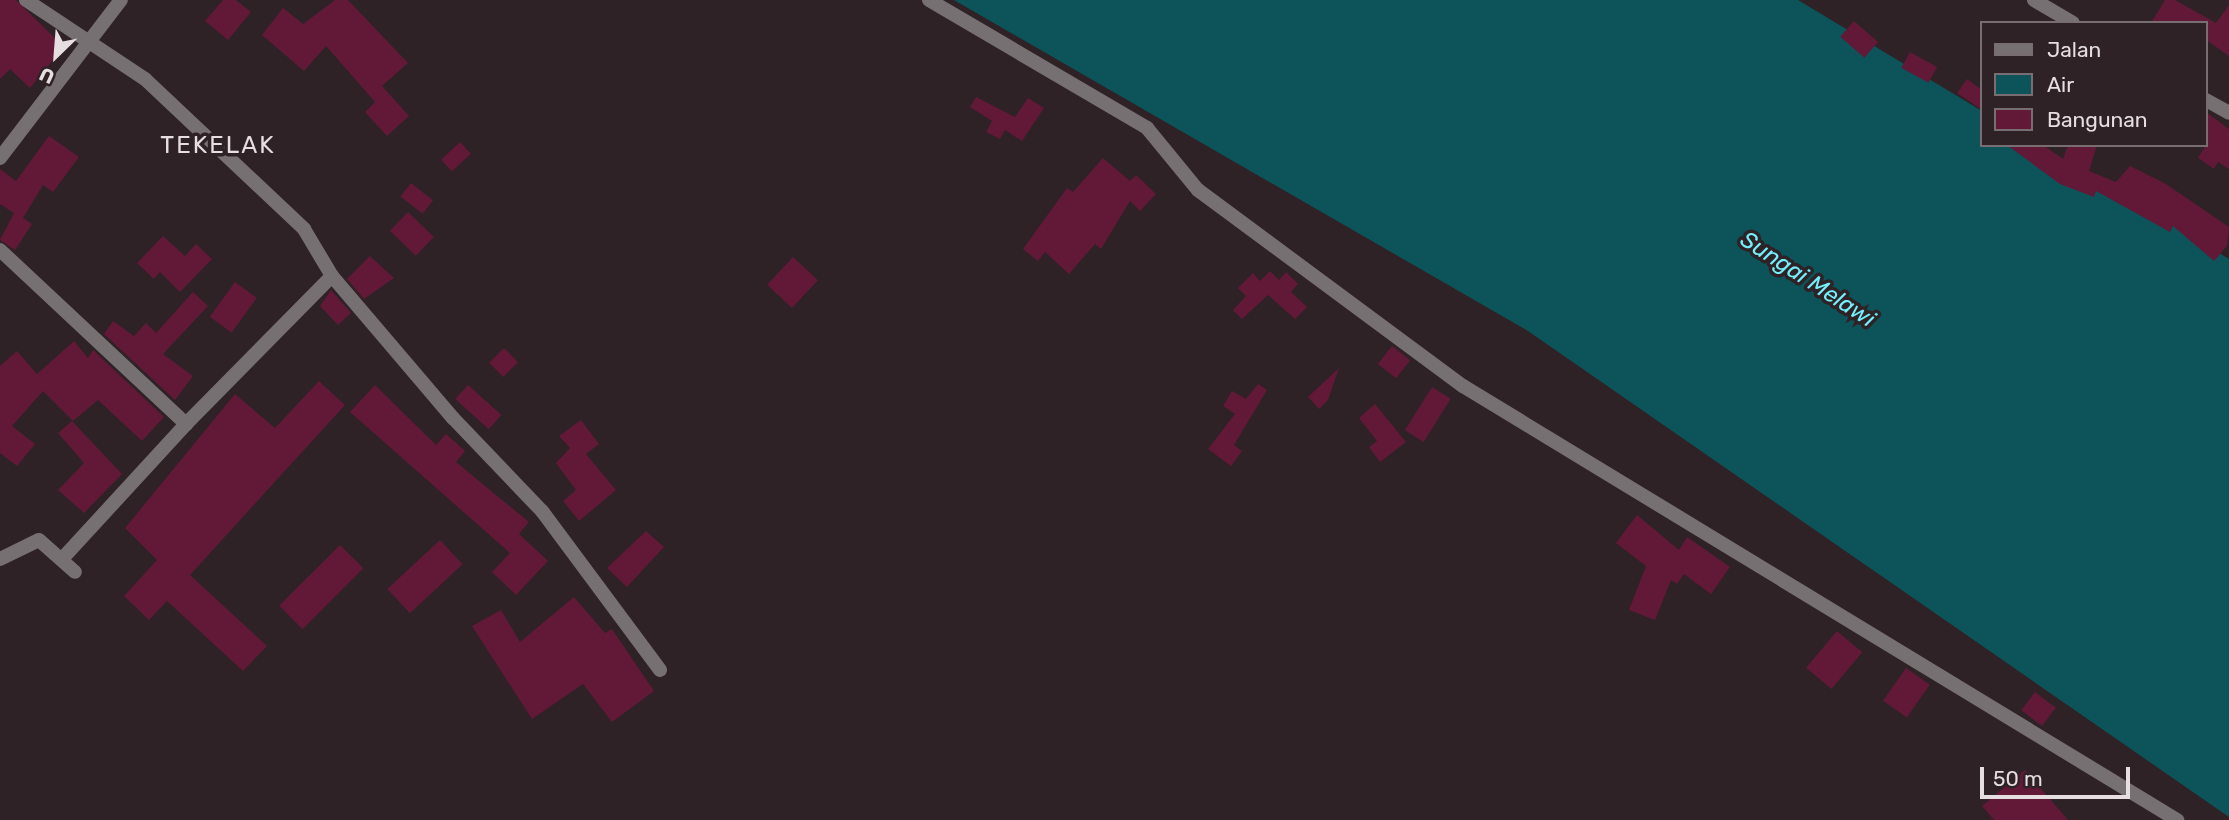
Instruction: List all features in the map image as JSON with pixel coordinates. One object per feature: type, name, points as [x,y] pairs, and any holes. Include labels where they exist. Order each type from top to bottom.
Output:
[{"type":"street","points":[[26,0],[145,79],[304,229],[332,276],[453,418],[542,511],[660,670]]},
{"type":"street","points":[[0,158],[121,0]]},
{"type":"street","points":[[929,0],[1147,128],[1198,190],[1464,386],[2177,820]]},
{"type":"street","points":[[2035,1],[2070,21]]},
{"type":"street","points":[[2208,101],[2229,113]]},
{"type":"street","points":[[0,250],[186,424]]},
{"type":"street","points":[[62,559],[186,424],[332,276]]},
{"type":"street","points":[[0,559],[34,540],[62,559],[75,572]]},
{"type":"water","name":"Sungai Melawi","points":[[954,0],[1798,0],[1980,110],[1980,147],[2043,147],[2229,259],[2229,817],[1528,331]]},
{"type":"building","points":[[0,0],[16,0],[64,47],[30,88],[10,69],[0,79]]},
{"type":"building","points":[[223,0],[236,0],[251,12],[228,40],[205,21]]},
{"type":"building","points":[[335,0],[348,0],[408,63],[382,86],[409,116],[387,136],[365,112],[375,102],[326,46],[304,71],[262,35],[283,8],[303,24]]},
{"type":"building","points":[[2165,0],[2175,0],[2216,23],[2229,5],[2229,56],[2208,41],[2208,21],[2152,21]]},
{"type":"building","points":[[1854,21],[1878,42],[1864,58],[1840,37]]},
{"type":"building","points":[[1910,52],[1937,67],[1928,83],[1901,68]]},
{"type":"building","points":[[1967,79],[1980,89],[1980,109],[1957,93]]},
{"type":"building","points":[[976,97],[1015,117],[1028,98],[1044,108],[1022,141],[1005,130],[1000,139],[986,132],[992,121],[970,107]]},
{"type":"building","points":[[2208,113],[2229,129],[2229,169],[2218,162],[2214,169],[2198,158],[2205,147],[2208,147]]},
{"type":"building","points":[[49,136],[79,157],[53,192],[43,185],[23,218],[32,224],[15,250],[0,240],[14,213],[0,204],[0,169],[16,181]]},
{"type":"building","points":[[460,142],[471,154],[452,171],[441,160]]},
{"type":"building","points":[[2010,147],[2046,147],[2063,159],[2067,147],[2096,147],[2089,171],[2116,182],[2130,166],[2166,184],[2229,227],[2227,246],[2214,261],[2173,226],[2170,232],[2096,191],[2094,197],[2060,184]]},
{"type":"building","points":[[1103,158],[1130,181],[1136,175],[1156,194],[1140,211],[1130,201],[1101,249],[1095,244],[1069,274],[1045,252],[1038,261],[1023,249],[1067,188],[1073,192]]},
{"type":"building","points":[[411,183],[433,200],[423,214],[401,196]]},
{"type":"building","points":[[408,212],[434,237],[416,256],[390,231]]},
{"type":"building","points":[[163,236],[185,256],[196,244],[212,259],[180,292],[160,272],[154,279],[137,263]]},
{"type":"building","points":[[370,256],[394,278],[364,299],[347,279]]},
{"type":"building","points":[[793,257],[818,280],[792,308],[767,285]]},
{"type":"building","points":[[1270,271],[1279,280],[1286,272],[1298,284],[1291,292],[1307,307],[1295,319],[1268,295],[1242,319],[1233,310],[1246,296],[1238,288],[1253,273],[1260,281]]},
{"type":"building","points":[[235,282],[257,298],[232,333],[210,317]]},
{"type":"building","points":[[331,290],[351,313],[338,325],[320,306]]},
{"type":"building","points":[[193,292],[208,306],[163,354],[193,376],[175,400],[104,334],[113,321],[134,336],[146,323],[156,333]]},
{"type":"building","points":[[74,341],[88,358],[93,350],[164,417],[142,441],[98,400],[73,421],[43,391],[12,426],[35,444],[17,466],[0,453],[0,366],[17,351],[37,374]]},
{"type":"building","points":[[1392,346],[1410,360],[1396,378],[1378,364]]},
{"type":"building","points":[[504,348],[518,362],[503,377],[489,363]]},
{"type":"building","points":[[1339,368],[1328,400],[1319,409],[1308,397]]},
{"type":"building","points":[[319,381],[345,405],[190,575],[267,646],[243,671],[167,601],[149,620],[124,596],[157,560],[125,528],[235,394],[275,428]]},
{"type":"building","points":[[1258,384],[1267,390],[1234,445],[1242,451],[1231,466],[1208,449],[1235,414],[1223,406],[1232,391],[1246,399]]},
{"type":"building","points":[[375,385],[436,445],[446,434],[465,451],[456,462],[529,522],[519,534],[548,561],[516,595],[492,572],[510,553],[350,412]]},
{"type":"building","points":[[468,385],[501,415],[489,429],[455,399]]},
{"type":"building","points":[[1432,387],[1451,399],[1424,442],[1405,430]]},
{"type":"building","points":[[1375,404],[1406,442],[1380,462],[1369,447],[1377,441],[1359,418]]},
{"type":"building","points":[[581,420],[599,444],[586,454],[616,490],[579,521],[563,501],[576,490],[556,463],[570,448],[559,436]]},
{"type":"building","points":[[72,421],[122,474],[84,513],[58,490],[84,463],[58,433]]},
{"type":"building","points":[[1637,515],[1679,550],[1687,537],[1730,567],[1711,594],[1684,574],[1677,584],[1671,580],[1655,620],[1629,610],[1646,566],[1616,543]]},
{"type":"building","points":[[646,531],[664,547],[627,587],[607,568]]},
{"type":"building","points":[[440,540],[463,564],[410,613],[387,589]]},
{"type":"building","points":[[340,545],[363,568],[303,629],[279,606]]},
{"type":"building","points":[[574,597],[605,633],[612,629],[654,691],[612,722],[583,684],[532,719],[472,626],[501,610],[520,642]]},
{"type":"building","points":[[1837,631],[1862,652],[1831,689],[1806,668]]},
{"type":"building","points":[[1906,668],[1930,685],[1907,717],[1883,701]]},
{"type":"building","points":[[2035,692],[2056,708],[2042,726],[2021,710]]},
{"type":"building","points":[[2025,770],[2068,820],[1994,820],[1982,806]]},
{"type":"district","name":"TEKELAK","points":[[218,146]]}]
